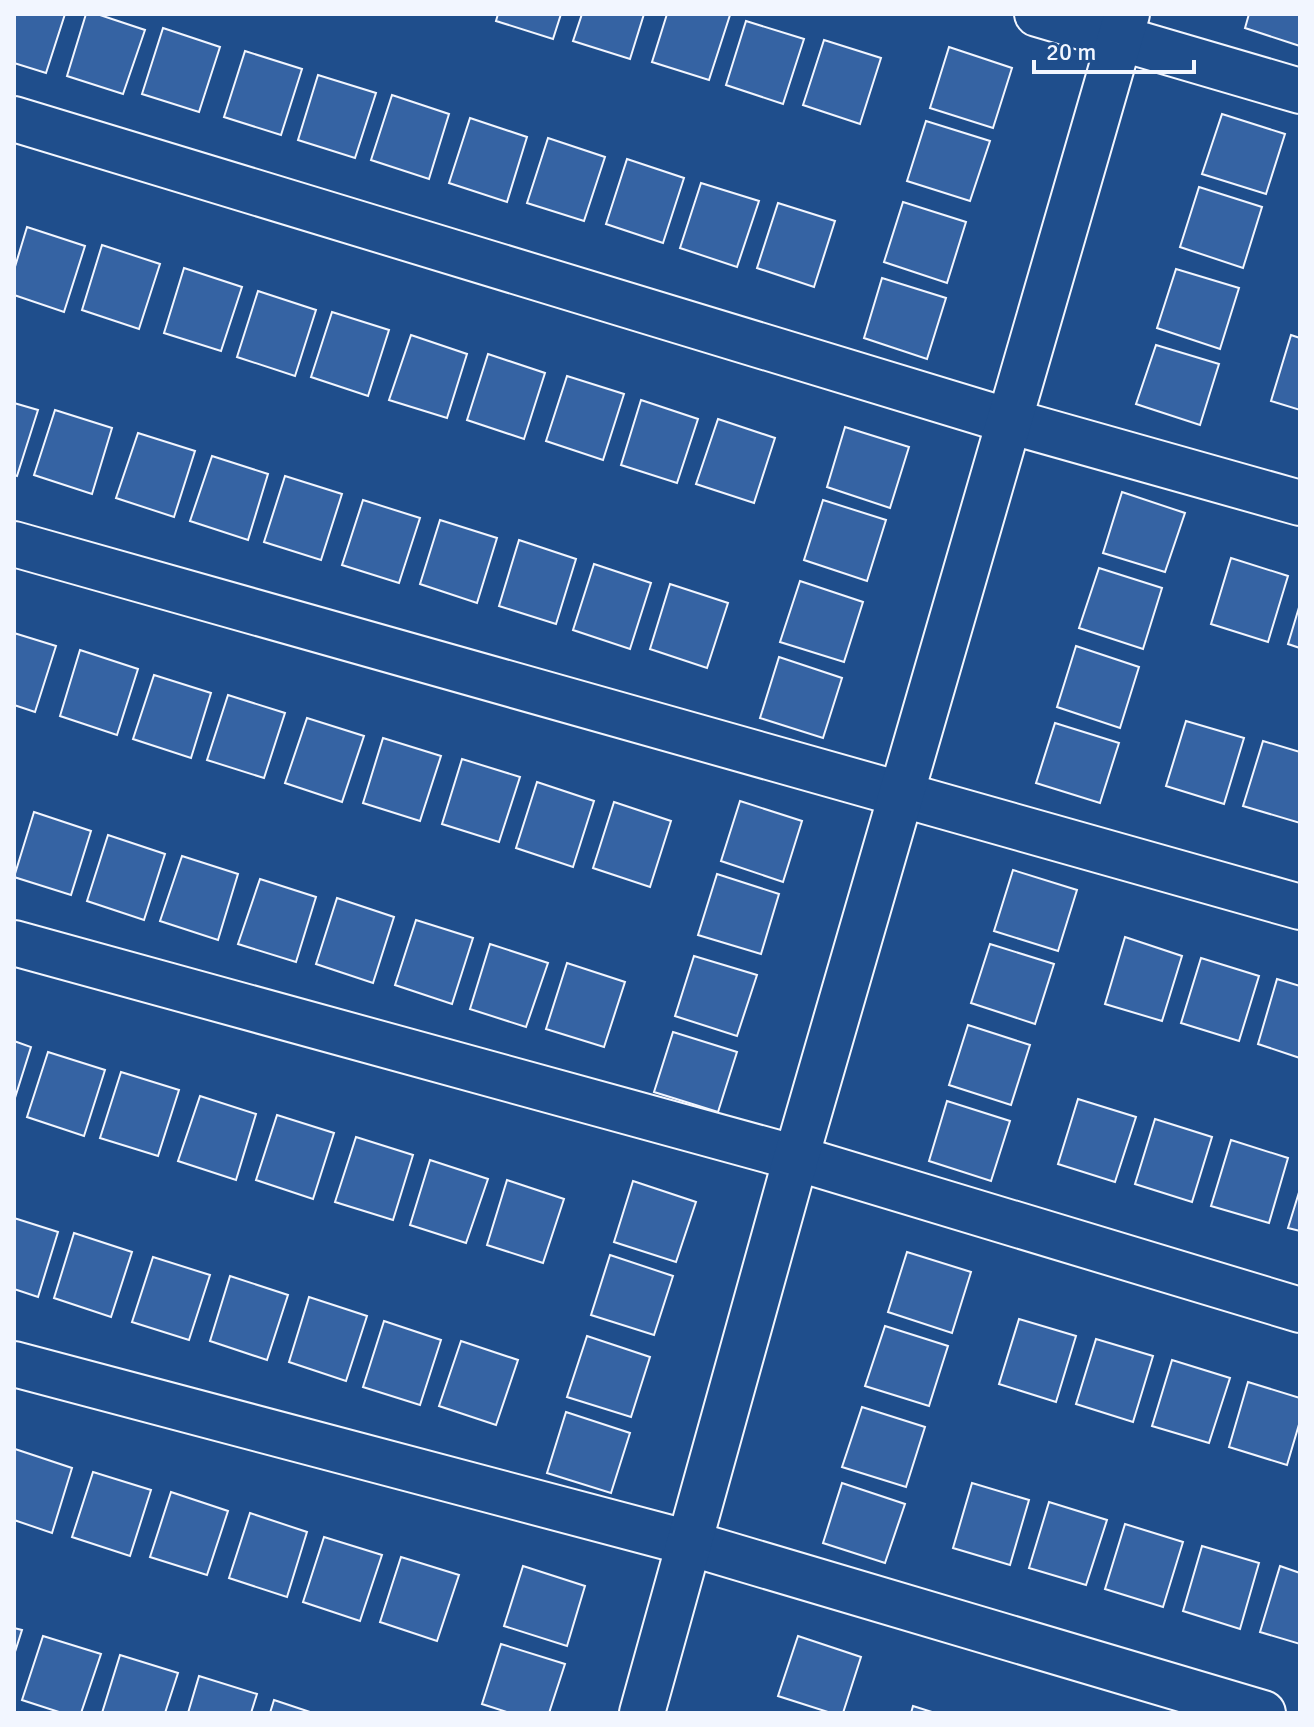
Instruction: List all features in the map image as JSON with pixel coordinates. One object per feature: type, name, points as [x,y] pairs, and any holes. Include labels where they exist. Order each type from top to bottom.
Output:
[{"type":"street","points":[[1037,14],[1123,26],[1300,91]]},
{"type":"street","points":[[642,1713],[796,1158],[1123,26]]},
{"type":"street","points":[[14,119],[1009,421],[1300,503]]},
{"type":"street","points":[[14,544],[1300,907]]},
{"type":"street","points":[[14,943],[796,1158],[1300,1310]]},
{"type":"street","points":[[14,1364],[689,1543],[1263,1713]]},
{"type":"building","points":[[14,14],[65,14],[46,73],[14,63]]},
{"type":"building","points":[[86,14],[97,14],[145,30],[123,94],[67,76]]},
{"type":"building","points":[[498,14],[561,14],[553,39],[496,21]]},
{"type":"building","points":[[582,14],[644,14],[630,59],[573,41]]},
{"type":"building","points":[[667,14],[730,15],[709,80],[652,62]]},
{"type":"building","points":[[1249,14],[1300,14],[1300,46],[1245,28]]},
{"type":"building","points":[[746,21],[804,39],[783,104],[726,85]]},
{"type":"building","points":[[163,28],[220,47],[199,112],[142,94]]},
{"type":"building","points":[[824,40],[881,58],[860,124],[803,105]]},
{"type":"building","points":[[949,47],[1012,68],[993,128],[930,108]]},
{"type":"building","points":[[245,51],[302,69],[281,135],[224,117]]},
{"type":"building","points":[[318,75],[376,93],[355,158],[298,140]]},
{"type":"building","points":[[392,95],[449,114],[429,179],[371,160]]},
{"type":"building","points":[[1222,114],[1285,134],[1266,194],[1202,174]]},
{"type":"building","points":[[470,118],[527,137],[507,202],[449,183]]},
{"type":"building","points":[[926,121],[990,141],[970,201],[907,181]]},
{"type":"building","points":[[548,138],[605,157],[584,221],[527,203]]},
{"type":"building","points":[[627,159],[684,178],[663,243],[606,224]]},
{"type":"building","points":[[701,183],[759,201],[737,267],[680,248]]},
{"type":"building","points":[[1199,187],[1262,207],[1243,268],[1180,247]]},
{"type":"building","points":[[903,202],[966,222],[947,283],[884,262]]},
{"type":"building","points":[[778,203],[835,221],[814,287],[757,268]]},
{"type":"building","points":[[27,227],[85,246],[64,312],[14,295],[14,270]]},
{"type":"building","points":[[102,245],[160,264],[139,329],[82,310]]},
{"type":"building","points":[[184,268],[242,287],[221,351],[164,333]]},
{"type":"building","points":[[1176,269],[1239,288],[1220,349],[1157,328]]},
{"type":"building","points":[[882,278],[946,298],[927,359],[864,338]]},
{"type":"building","points":[[258,291],[316,310],[295,376],[237,357]]},
{"type":"building","points":[[332,312],[389,330],[368,396],[311,377]]},
{"type":"building","points":[[411,335],[467,354],[447,418],[389,400]]},
{"type":"building","points":[[1291,335],[1300,338],[1300,410],[1271,401]]},
{"type":"building","points":[[1156,345],[1219,364],[1200,425],[1136,404]]},
{"type":"building","points":[[488,354],[545,373],[524,439],[467,420]]},
{"type":"building","points":[[567,376],[624,394],[603,460],[546,441]]},
{"type":"building","points":[[641,400],[698,419],[677,483],[621,465]]},
{"type":"building","points":[[14,403],[38,410],[17,476],[14,475]]},
{"type":"building","points":[[55,410],[112,428],[92,494],[34,475]]},
{"type":"building","points":[[718,419],[775,438],[754,503],[696,484]]},
{"type":"building","points":[[845,427],[909,447],[890,508],[827,487]]},
{"type":"building","points":[[138,433],[195,451],[174,517],[116,498]]},
{"type":"building","points":[[212,456],[268,474],[248,540],[190,521]]},
{"type":"building","points":[[285,476],[342,494],[321,560],[264,542]]},
{"type":"building","points":[[1122,492],[1185,513],[1165,572],[1103,553]]},
{"type":"building","points":[[363,500],[420,518],[399,583],[342,565]]},
{"type":"building","points":[[823,500],[886,520],[867,581],[804,560]]},
{"type":"building","points":[[440,520],[497,538],[477,603],[420,584]]},
{"type":"building","points":[[519,540],[576,559],[556,624],[499,606]]},
{"type":"building","points":[[1231,558],[1288,576],[1268,642],[1211,624]]},
{"type":"building","points":[[594,564],[651,583],[630,649],[573,630]]},
{"type":"building","points":[[1099,568],[1162,588],[1143,649],[1079,628]]},
{"type":"building","points":[[800,581],[863,602],[844,662],[780,642]]},
{"type":"building","points":[[670,584],[728,603],[707,668],[650,649]]},
{"type":"building","points":[[1300,604],[1300,648],[1288,644]]},
{"type":"building","points":[[14,633],[56,646],[35,712],[14,705]]},
{"type":"building","points":[[1076,646],[1139,667],[1120,728],[1057,707]]},
{"type":"building","points":[[80,650],[138,669],[117,735],[60,716]]},
{"type":"building","points":[[779,657],[842,678],[823,738],[760,718]]},
{"type":"building","points":[[154,675],[211,693],[191,758],[133,739]]},
{"type":"building","points":[[228,695],[285,713],[264,778],[207,760]]},
{"type":"building","points":[[307,718],[364,736],[342,802],[285,783]]},
{"type":"building","points":[[1186,721],[1244,738],[1224,804],[1166,786]]},
{"type":"building","points":[[1055,723],[1119,743],[1100,803],[1036,783]]},
{"type":"building","points":[[383,738],[441,756],[420,821],[363,803]]},
{"type":"building","points":[[1263,741],[1300,752],[1300,823],[1243,806]]},
{"type":"building","points":[[462,759],[520,777],[499,842],[442,824]]},
{"type":"building","points":[[537,782],[594,801],[573,867],[516,848]]},
{"type":"building","points":[[740,801],[802,821],[783,882],[721,861]]},
{"type":"building","points":[[614,802],[671,821],[650,887],[593,868]]},
{"type":"building","points":[[34,812],[91,831],[71,895],[14,877]]},
{"type":"building","points":[[108,835],[165,854],[144,920],[87,901]]},
{"type":"building","points":[[182,856],[238,874],[218,940],[160,921]]},
{"type":"building","points":[[1013,870],[1077,890],[1058,951],[994,931]]},
{"type":"building","points":[[717,874],[779,894],[761,954],[698,935]]},
{"type":"building","points":[[260,879],[316,897],[296,962],[238,944]]},
{"type":"building","points":[[337,898],[394,917],[373,983],[316,964]]},
{"type":"building","points":[[416,920],[473,938],[452,1004],[395,985]]},
{"type":"building","points":[[1125,937],[1182,956],[1162,1021],[1105,1004]]},
{"type":"building","points":[[490,944],[548,963],[526,1027],[470,1009]]},
{"type":"building","points":[[990,944],[1054,964],[1035,1024],[971,1003]]},
{"type":"building","points":[[694,956],[757,975],[737,1036],[675,1016]]},
{"type":"building","points":[[1201,958],[1259,976],[1239,1041],[1181,1023]]},
{"type":"building","points":[[567,963],[625,982],[604,1047],[546,1029]]},
{"type":"building","points":[[1277,979],[1300,986],[1300,1058],[1258,1044]]},
{"type":"building","points":[[968,1025],[1030,1045],[1011,1105],[949,1085]]},
{"type":"building","points":[[673,1032],[737,1052],[718,1112],[654,1092]]},
{"type":"building","points":[[14,1041],[31,1047],[14,1101]]},
{"type":"building","points":[[48,1052],[105,1070],[84,1136],[27,1117]]},
{"type":"building","points":[[121,1072],[179,1090],[158,1156],[100,1138]]},
{"type":"building","points":[[200,1096],[256,1114],[236,1180],[178,1161]]},
{"type":"building","points":[[1078,1099],[1136,1117],[1115,1182],[1058,1164]]},
{"type":"building","points":[[947,1101],[1010,1121],[991,1181],[929,1161]]},
{"type":"building","points":[[277,1115],[334,1133],[313,1199],[256,1180]]},
{"type":"building","points":[[1155,1119],[1212,1137],[1192,1202],[1135,1184]]},
{"type":"building","points":[[356,1137],[413,1155],[393,1220],[335,1202]]},
{"type":"building","points":[[1231,1140],[1288,1158],[1269,1223],[1211,1206]]},
{"type":"building","points":[[430,1160],[488,1179],[466,1243],[410,1225]]},
{"type":"building","points":[[507,1180],[564,1199],[543,1263],[487,1245]]},
{"type":"building","points":[[633,1181],[696,1202],[676,1262],[614,1242]]},
{"type":"building","points":[[1300,1189],[1300,1231],[1288,1228]]},
{"type":"building","points":[[14,1218],[58,1232],[38,1297],[14,1289]]},
{"type":"building","points":[[74,1233],[132,1252],[111,1317],[54,1298]]},
{"type":"building","points":[[907,1252],[971,1272],[952,1333],[888,1312]]},
{"type":"building","points":[[610,1255],[673,1276],[654,1335],[591,1315]]},
{"type":"building","points":[[153,1257],[210,1275],[189,1340],[132,1322]]},
{"type":"building","points":[[230,1276],[288,1295],[267,1360],[210,1341]]},
{"type":"building","points":[[309,1297],[367,1316],[346,1381],[289,1362]]},
{"type":"building","points":[[1019,1319],[1076,1336],[1056,1402],[999,1384]]},
{"type":"building","points":[[384,1321],[441,1340],[420,1405],[363,1387]]},
{"type":"building","points":[[885,1326],[948,1346],[929,1406],[865,1386]]},
{"type":"building","points":[[587,1336],[650,1357],[631,1417],[567,1397]]},
{"type":"building","points":[[1096,1339],[1153,1356],[1133,1422],[1076,1404]]},
{"type":"building","points":[[461,1341],[518,1360],[496,1425],[439,1406]]},
{"type":"building","points":[[1172,1360],[1230,1378],[1209,1443],[1152,1426]]},
{"type":"building","points":[[1248,1382],[1300,1398],[1300,1421],[1287,1465],[1229,1447]]},
{"type":"building","points":[[862,1407],[925,1427],[906,1487],[842,1467]]},
{"type":"building","points":[[566,1412],[630,1433],[611,1493],[547,1473]]},
{"type":"building","points":[[15,1449],[72,1468],[52,1533],[14,1520]]},
{"type":"building","points":[[93,1472],[151,1490],[130,1556],[72,1537]]},
{"type":"building","points":[[842,1483],[905,1504],[885,1563],[823,1543]]},
{"type":"building","points":[[972,1483],[1029,1500],[1010,1565],[953,1548]]},
{"type":"building","points":[[171,1492],[228,1511],[207,1575],[150,1557]]},
{"type":"building","points":[[1049,1502],[1107,1520],[1086,1585],[1029,1568]]},
{"type":"building","points":[[250,1513],[307,1532],[287,1597],[229,1578]]},
{"type":"building","points":[[1125,1524],[1183,1542],[1163,1607],[1105,1589]]},
{"type":"building","points":[[324,1537],[382,1555],[360,1621],[303,1602]]},
{"type":"building","points":[[1202,1546],[1259,1563],[1240,1629],[1183,1611]]},
{"type":"building","points":[[401,1557],[459,1575],[437,1641],[380,1622]]},
{"type":"building","points":[[523,1566],[585,1586],[567,1646],[504,1626]]},
{"type":"building","points":[[1280,1566],[1300,1573],[1300,1644],[1260,1632]]},
{"type":"building","points":[[14,1628],[22,1630],[14,1655]]},
{"type":"building","points":[[43,1636],[101,1654],[81,1713],[62,1713],[22,1700]]},
{"type":"building","points":[[798,1636],[861,1657],[843,1713],[831,1713],[778,1696]]},
{"type":"building","points":[[501,1644],[565,1664],[549,1713],[510,1713],[482,1704]]},
{"type":"building","points":[[120,1655],[178,1673],[165,1713],[102,1713]]},
{"type":"building","points":[[199,1676],[257,1694],[251,1713],[188,1713]]},
{"type":"building","points":[[274,1700],[313,1713],[270,1713]]},
{"type":"building","points":[[913,1706],[935,1713],[911,1713]]}]
